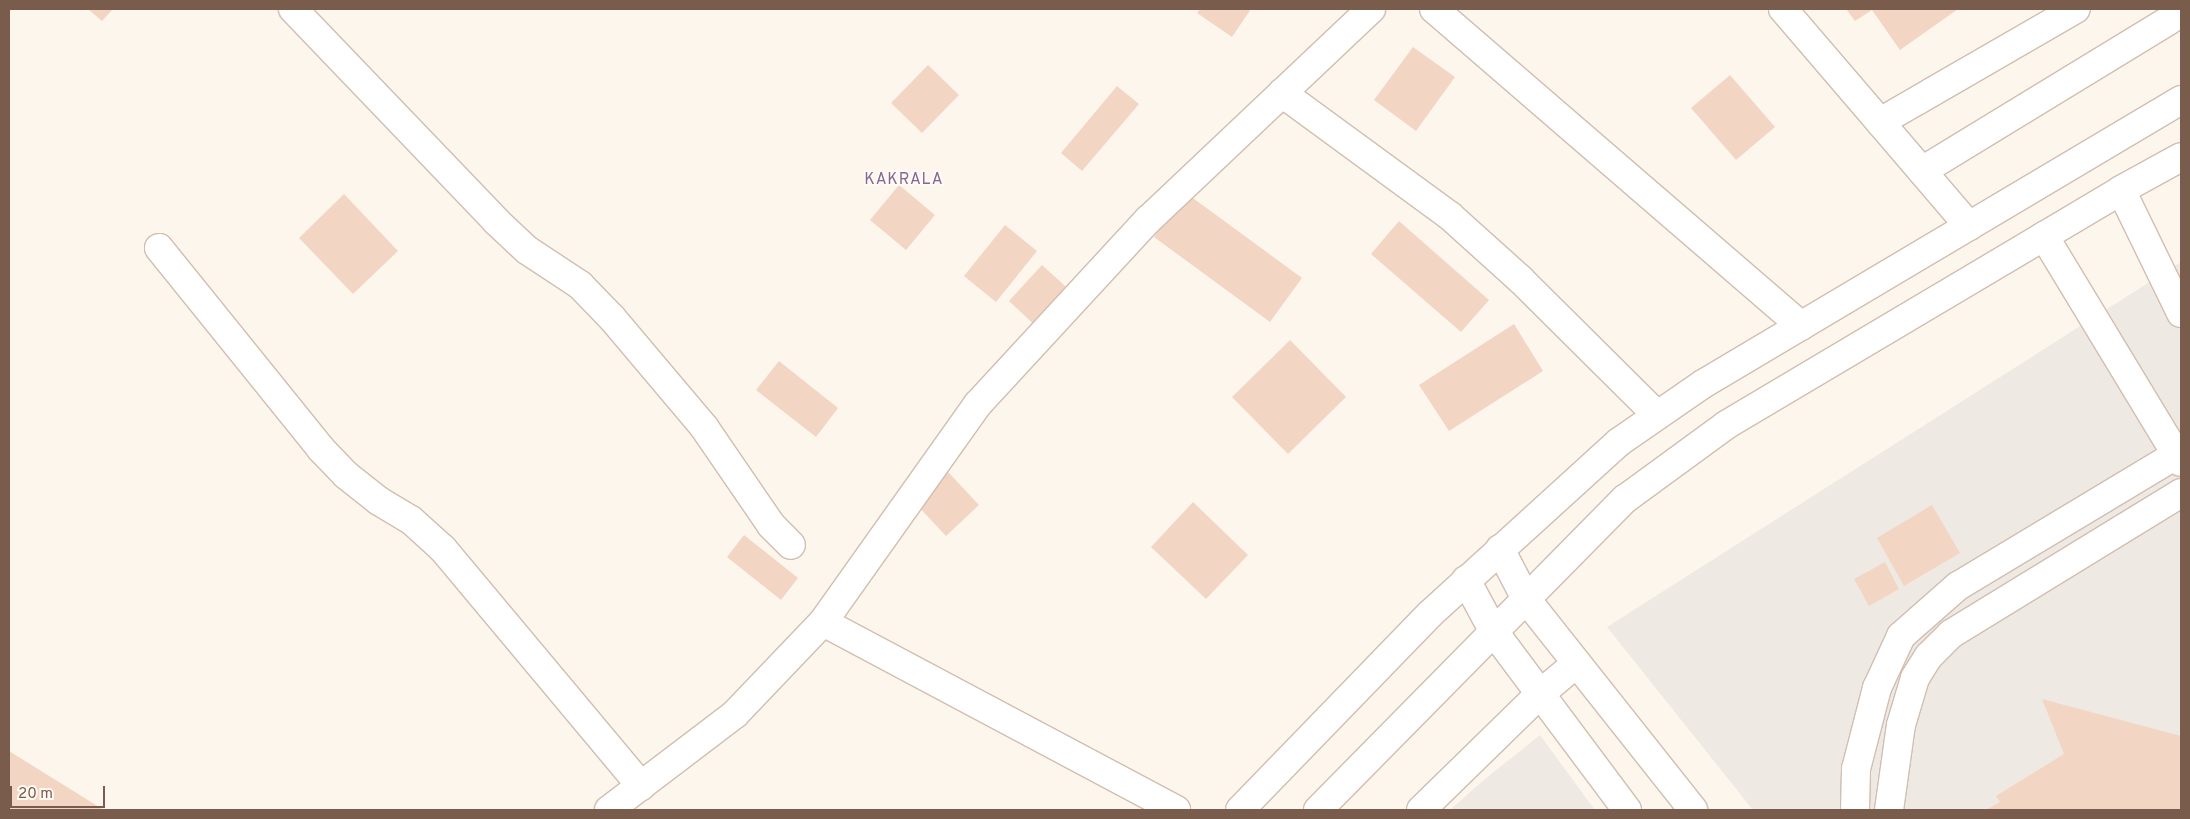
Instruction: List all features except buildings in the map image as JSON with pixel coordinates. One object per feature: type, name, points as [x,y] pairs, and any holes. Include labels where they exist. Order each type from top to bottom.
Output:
[{"type":"street","points":[[293,9],[496,221],[527,250],[580,285],[612,318],[704,427],[772,525],[792,545]]},
{"type":"street","points":[[609,810],[736,714],[823,622],[978,404],[1148,220],[1371,9]]},
{"type":"street","points":[[1434,9],[1801,326]]},
{"type":"street","points":[[1783,9],[1969,226]]},
{"type":"street","points":[[1880,122],[2076,9]]},
{"type":"street","points":[[1922,170],[2181,13]]},
{"type":"street","points":[[1282,93],[1450,216],[1520,279],[1657,415]]},
{"type":"street","points":[[1240,810],[1466,580],[1619,442],[1703,384],[2181,100]]},
{"type":"street","points":[[1318,810],[1626,499],[1726,425],[2121,190],[2181,157]]},
{"type":"street","points":[[2121,190],[2181,313]]},
{"type":"street","points":[[1855,810],[1856,769],[1877,688],[1902,636],[1958,586],[2180,456],[2044,236]]},
{"type":"street","points":[[159,248],[321,449],[346,475],[411,520],[443,548],[641,786]]},
{"type":"street","points":[[1889,810],[1901,725],[1915,678],[1929,656],[1951,634],[2181,493]]},
{"type":"street","points":[[1500,550],[1526,599],[1692,810]]},
{"type":"street","points":[[1466,580],[1494,632],[1627,810]]},
{"type":"street","points":[[823,622],[1176,810]]},
{"type":"street","points":[[1421,810],[1540,694],[1577,663]]},
{"type":"shaded area","points":[[2181,262],[2181,810],[1753,810],[1607,627]]},
{"type":"shaded area","points":[[1540,735],[1595,810],[1450,810],[1485,779]]},
{"type":"district","name":"KAKRALA","points":[[904,180]]}]
